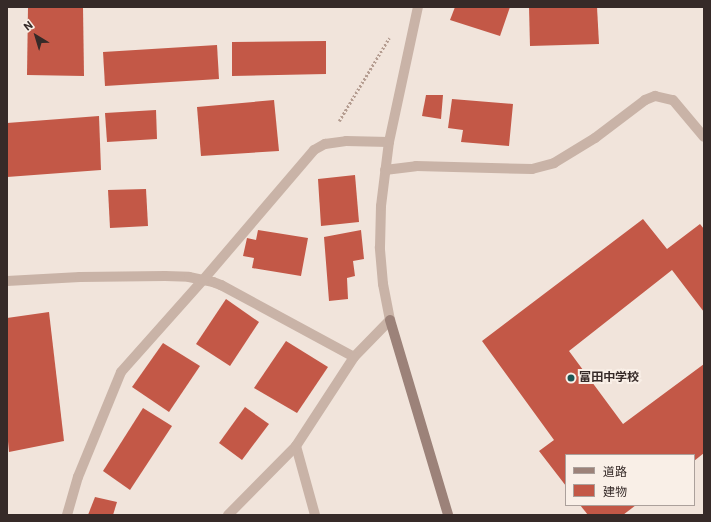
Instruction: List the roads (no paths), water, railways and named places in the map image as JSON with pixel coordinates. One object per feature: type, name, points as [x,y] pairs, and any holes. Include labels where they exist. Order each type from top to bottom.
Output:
[{"type":"street","points":[[418,7],[389,142],[381,206],[380,247],[383,284],[390,320],[448,515]]},
{"type":"street","points":[[385,170],[416,166],[532,168],[554,163],[595,138],[645,100],[654,96],[673,100],[704,137]]},
{"type":"street","points":[[67,515],[78,477],[121,372],[203,280],[314,150],[325,144],[346,141],[389,142]]},
{"type":"street","points":[[7,281],[124,276],[165,276],[203,280],[221,285],[354,357]]},
{"type":"street","points":[[228,515],[296,446],[354,357],[390,320]]},
{"type":"street","points":[[296,446],[315,515]]},
{"type":"place","name":"富田中学校","points":[[571,378]]}]
